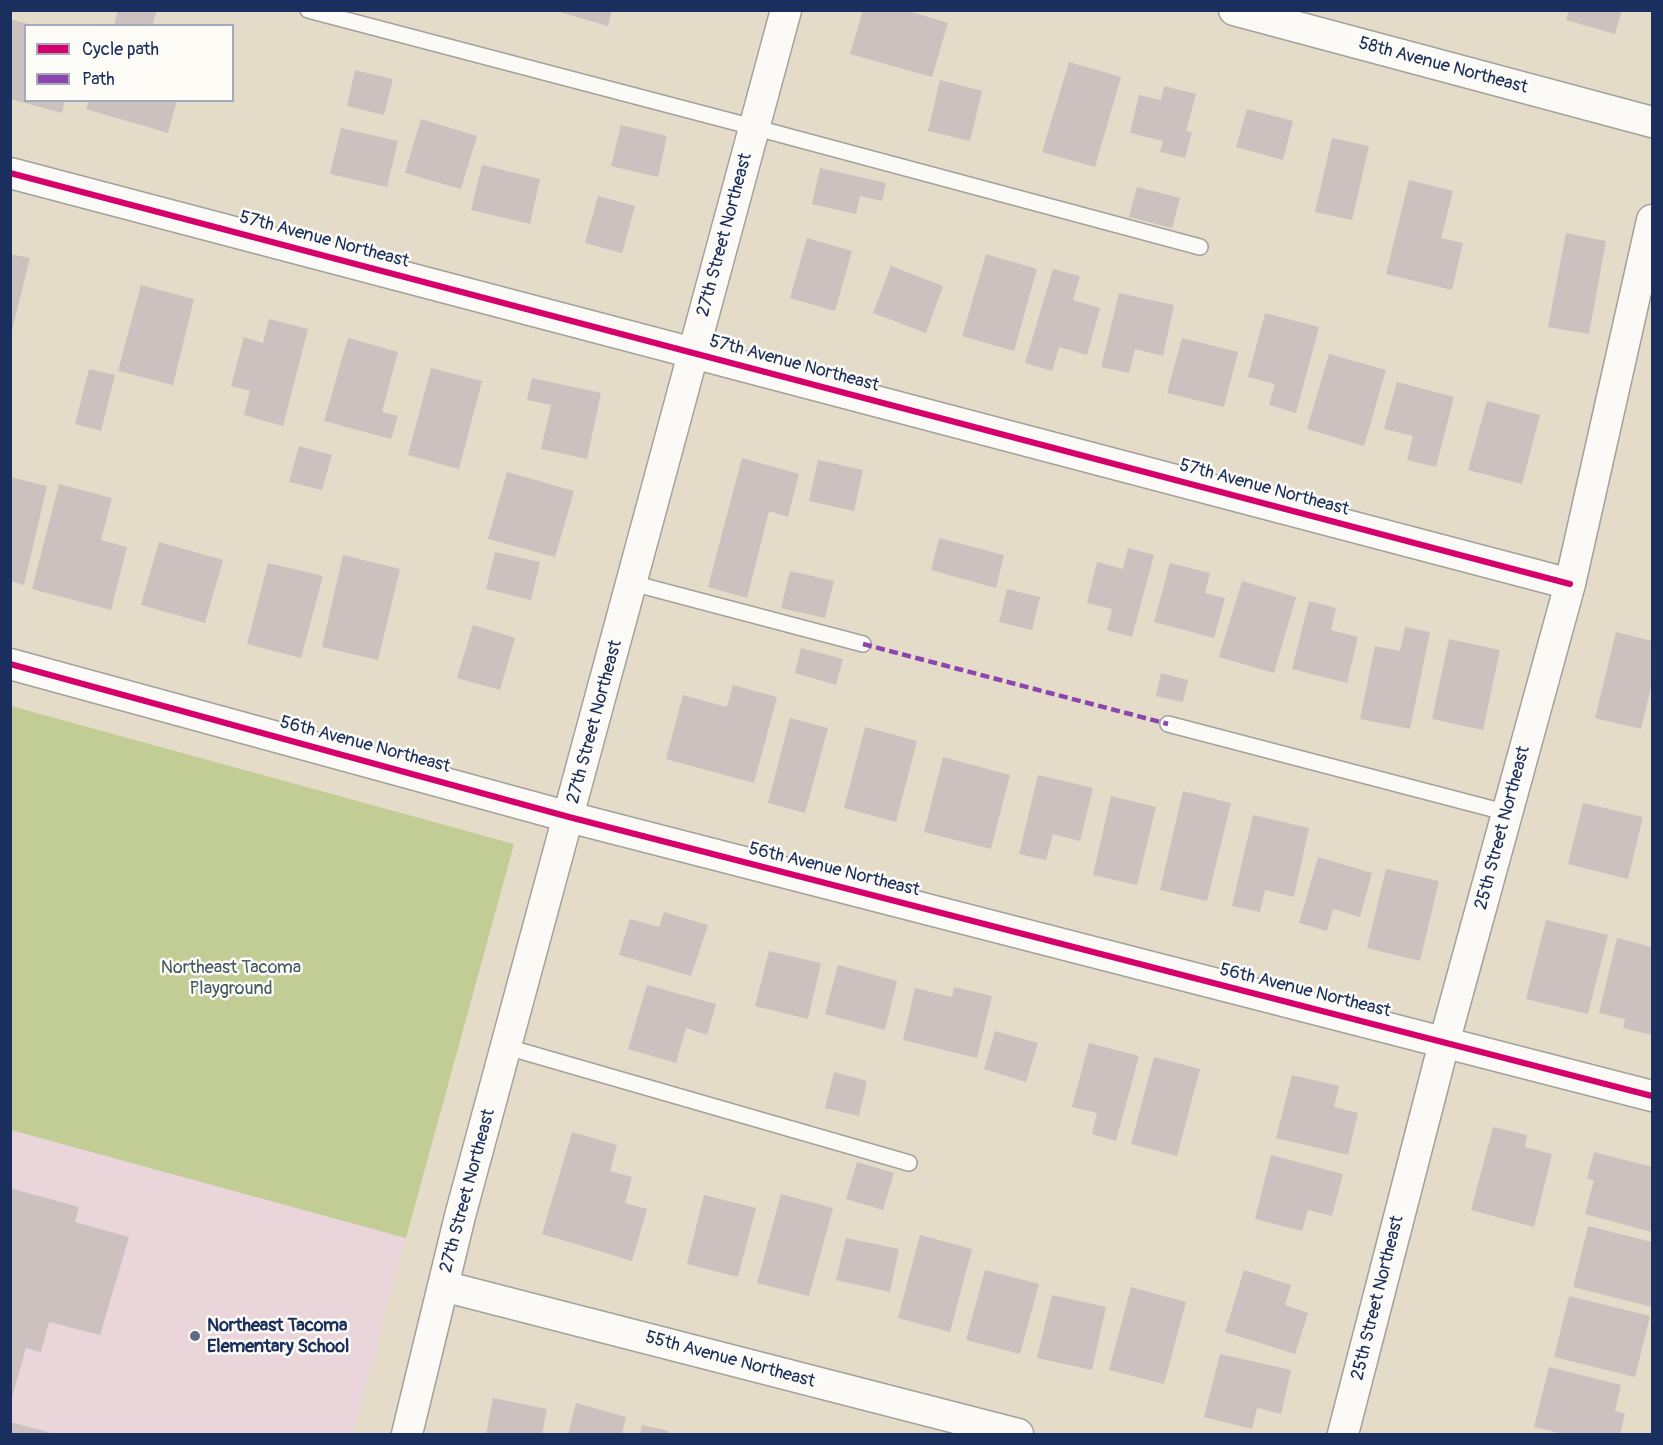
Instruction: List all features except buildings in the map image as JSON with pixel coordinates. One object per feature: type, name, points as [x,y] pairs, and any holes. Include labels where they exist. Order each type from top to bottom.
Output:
[{"type":"street","name":"27th Street Northeast","points":[[407,1434],[460,1216],[786,10]]},
{"type":"street","name":"58th Avenue Northeast","points":[[1234,10],[1653,122]]},
{"type":"street","name":"57th Avenue Northeast","points":[[10,173],[1570,584]]},
{"type":"street","name":"25th Street Northeast","points":[[1343,1434],[1444,1042],[1570,584],[1653,220]]},
{"type":"street","name":"56th Avenue Northeast","points":[[10,664],[569,817],[1653,1096]]},
{"type":"street","name":"55th Avenue Northeast","points":[[443,1286],[1018,1434]]},
{"type":"lane","points":[[308,10],[1200,247]]},
{"type":"lane","points":[[632,583],[863,644]]},
{"type":"lane","points":[[1168,724],[1508,813]]},
{"type":"lane","points":[[507,1047],[909,1163]]},
{"type":"shaded area","name":"Northeast Tacoma Elementary School","points":[[10,1130],[406,1238],[353,1434],[11,1434]]},
{"type":"green space","name":"Northeast Tacoma Playground","points":[[11,706],[514,844],[406,1238],[11,1130]]},
{"type":"marked path","points":[[863,644],[1168,724]]},
{"type":"cycle path","points":[[10,173],[1570,584]]},
{"type":"cycle path","points":[[10,664],[569,817],[1652,1096]]},
{"type":"place","name":"Northeast Tacoma Elementary School","points":[[195,1336]]}]
